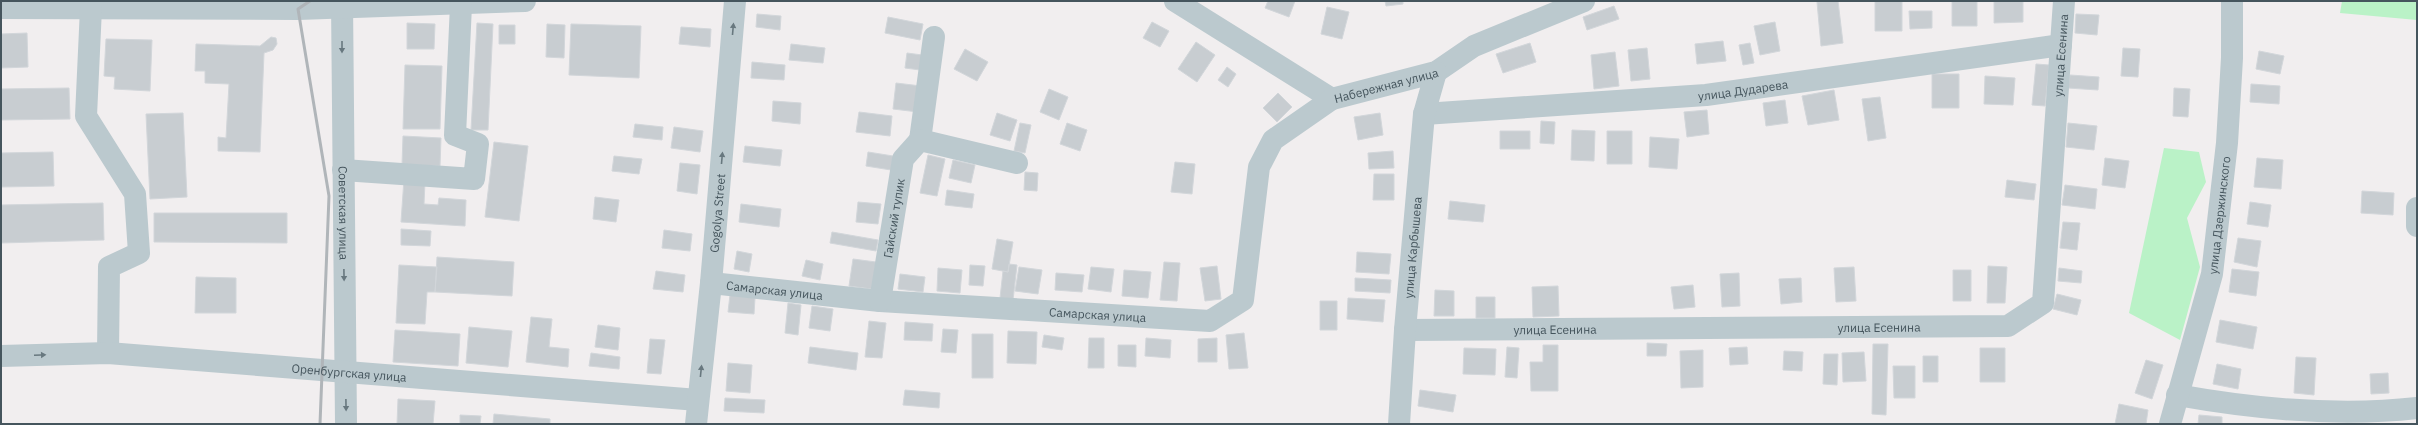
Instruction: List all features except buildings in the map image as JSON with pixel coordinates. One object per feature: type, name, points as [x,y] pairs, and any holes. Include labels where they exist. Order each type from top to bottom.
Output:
[{"type":"street","points":[[1,8],[342,4],[461,5],[525,1]]},
{"type":"street","name":"Gogolya Street","points":[[696,424],[711,283],[735,1]]},
{"type":"street","name":"Набережная улица","points":[[1175,1],[1332,99],[1436,72],[1474,46],[1584,1]]},
{"type":"street","name":"улица Есенина","points":[[1405,330],[2008,326],[2043,303],[2064,1]]},
{"type":"street","name":"улица Дзержинского","points":[[2170,424],[2212,274],[2227,143],[2232,58],[2232,1]]},
{"type":"street","name":"Советская улица","points":[[342,4],[346,424]]},
{"type":"street","points":[[343,170],[474,179],[478,144],[455,135],[461,5]]},
{"type":"street","points":[[91,8],[86,116],[135,194],[139,253],[109,266],[108,353]]},
{"type":"street","points":[[934,37],[920,140],[1017,163]]},
{"type":"street","name":"улица Дударева","points":[[1424,114],[1706,95],[2060,45]]},
{"type":"street","name":"улица Карбышева","points":[[1399,424],[1405,330],[1424,114],[1436,72]]},
{"type":"street","name":"Самарская улица","points":[[711,283],[880,301],[1210,320],[1243,300],[1259,167],[1273,140],[1332,99]]},
{"type":"street","name":"Гайский тупик","points":[[880,301],[904,159],[920,140]]},
{"type":"street","points":[[2417,208],[2417,226]]},
{"type":"street","name":"Оренбургская улица","points":[[1,356],[108,353],[345,370],[698,400]]},
{"type":"street","points":[[2177,395],[2238,406],[2378,412],[2417,408]]},
{"type":"green space","points":[[2342,1],[2417,1],[2417,20],[2340,13]]},
{"type":"green space","points":[[2164,148],[2199,152],[2206,182],[2187,218],[2200,267],[2180,340],[2129,313]]},
{"type":"railway","points":[[310,1],[298,9],[329,196],[320,424]]}]
